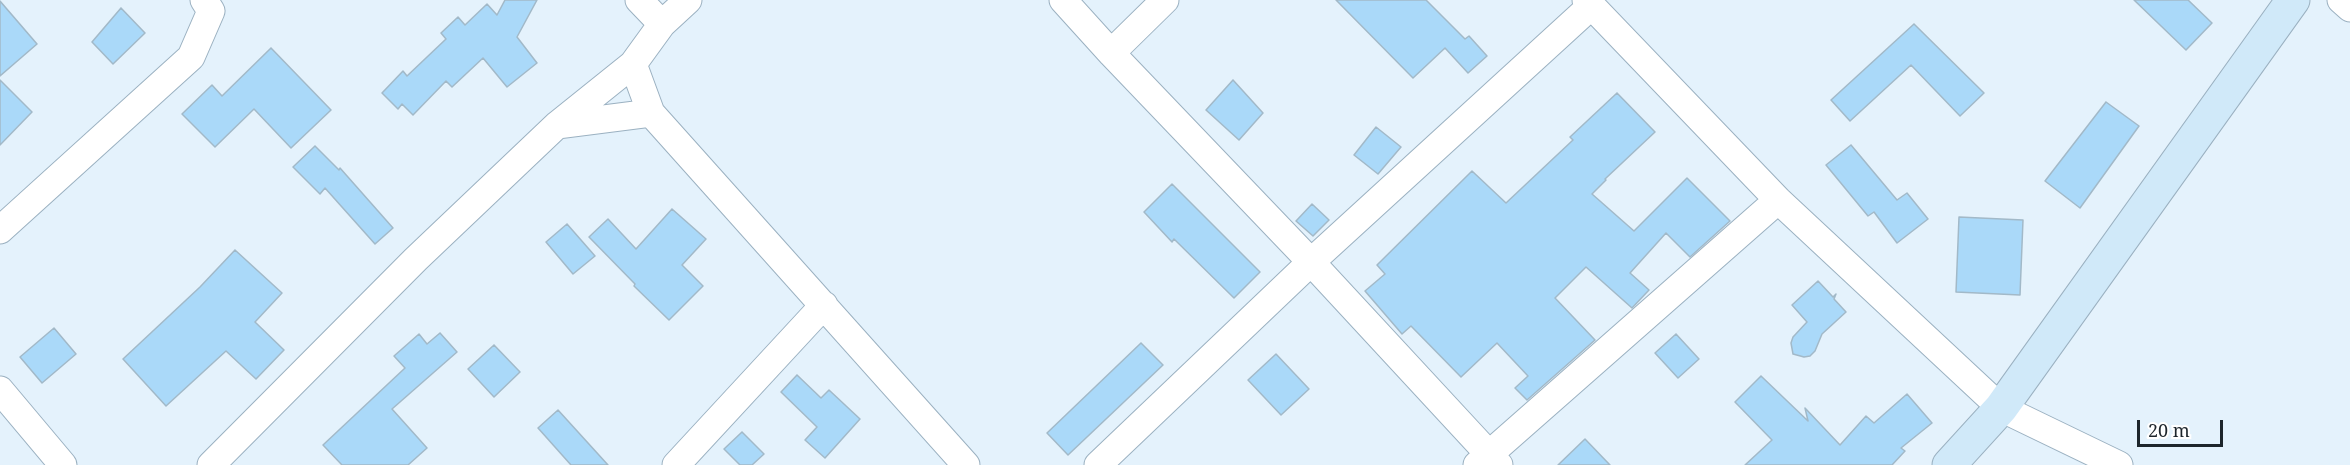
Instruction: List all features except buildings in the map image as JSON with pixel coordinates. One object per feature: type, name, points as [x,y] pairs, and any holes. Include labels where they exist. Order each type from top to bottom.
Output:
[{"type":"main road","points":[[1949,465],[2001,408],[2293,0]]},
{"type":"street","points":[[0,230],[191,57],[211,11],[204,0]]},
{"type":"street","points":[[639,0],[662,24]]},
{"type":"street","points":[[211,465],[416,259],[557,125],[633,64],[662,24],[688,0]]},
{"type":"street","points":[[1063,0],[1311,262],[1488,462],[1778,200]]},
{"type":"street","points":[[1111,53],[1165,0]]},
{"type":"street","points":[[2341,0],[2350,8]]},
{"type":"street","points":[[1098,465],[1588,3],[1778,200],[2001,408],[2119,465]]},
{"type":"street","points":[[633,64],[651,113],[966,465]]},
{"type":"street","points":[[557,125],[651,113]]},
{"type":"street","points":[[676,465],[824,305]]},
{"type":"street","points":[[0,390],[63,465]]}]
